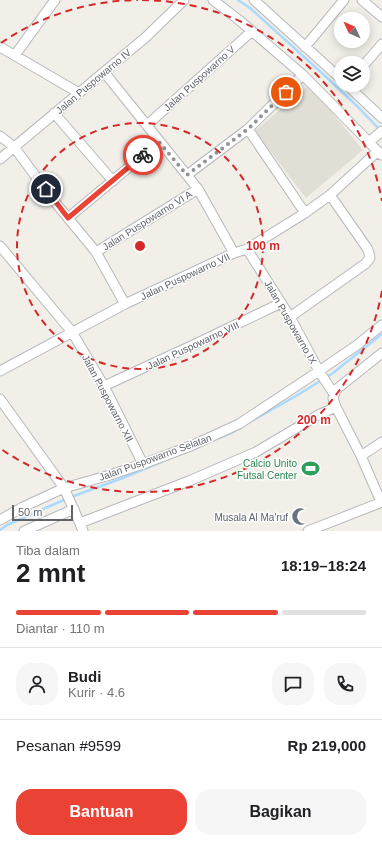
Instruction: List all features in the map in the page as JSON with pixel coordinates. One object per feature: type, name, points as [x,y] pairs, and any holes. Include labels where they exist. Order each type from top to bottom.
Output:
[{"type":"street","points":[[15,55],[55,0]]},
{"type":"street","name":"Jalan Puspowarno IV","points":[[0,159],[146,37],[184,0]]},
{"type":"street","points":[[213,0],[239,20],[303,75],[370,141],[380,154]]},
{"type":"street","points":[[254,0],[334,73]]},
{"type":"street","points":[[305,47],[344,0]]},
{"type":"street","points":[[362,0],[382,17]]},
{"type":"street","name":"Jalan Puspowarno V","points":[[147,125],[252,31]]},
{"type":"street","points":[[370,58],[382,44]]},
{"type":"street","points":[[0,47],[79,93]]},
{"type":"street","points":[[104,72],[198,189],[234,253]]},
{"type":"street","points":[[187,175],[248,129],[303,75]]},
{"type":"street","points":[[354,92],[382,118]]},
{"type":"street","points":[[54,113],[113,181]]},
{"type":"street","points":[[248,129],[305,213]]},
{"type":"street","points":[[370,141],[382,131]]},
{"type":"street","points":[[0,136],[14,146],[54,201],[96,252],[125,304]]},
{"type":"street","points":[[68,218],[159,142]]},
{"type":"street","name":"Jalan Puspowarno VII","points":[[0,370],[125,304],[234,253],[247,250],[330,196],[380,154]]},
{"type":"street","name":"Jalan Puspowarno VI A","points":[[96,252],[198,189]]},
{"type":"street","points":[[290,317],[365,264],[370,258],[367,248],[330,196]]},
{"type":"street","name":"Jalan Puspowarno XII","points":[[0,246],[72,332],[104,386],[143,464]]},
{"type":"street","name":"Jalan Puspowarno IX","points":[[247,250],[290,317],[321,374],[333,392]]},
{"type":"street","name":"Jalan Puspowarno VIII","points":[[104,386],[191,346],[280,302]]},
{"type":"street","name":"Jalan Puspowarno Selatan","points":[[0,520],[23,507],[65,490],[143,464],[193,445],[239,424],[321,374],[382,325]]},
{"type":"street","points":[[310,531],[381,502],[361,456],[336,407],[333,392],[382,353]]},
{"type":"street","points":[[0,399],[65,490],[81,527],[256,452],[320,414],[336,407]]},
{"type":"street","points":[[361,456],[382,442]]},
{"type":"street","points":[[24,531],[73,508]]},
{"type":"shaded area","points":[[309,85],[363,150],[306,198],[255,131]]},
{"type":"waterway","points":[[238,0],[250,8],[323,74],[380,130]]},
{"type":"waterway","points":[[248,423],[333,373],[382,334]]},
{"type":"waterway","points":[[219,438],[235,431]]},
{"type":"waterway","points":[[71,497],[123,478],[163,461]]},
{"type":"waterway","points":[[0,530],[7,525],[66,499]]},
{"type":"way so far","points":[[143,155],[159,142],[187,175],[248,129],[286,92]]},
{"type":"place","name":"Calcio Unito Futsal Center","points":[[310,469]]},
{"type":"place","name":"Musala Al Ma'ruf","points":[[301,517]]},
{"type":"route","points":[[46,189],[68,218],[143,155]]}]
